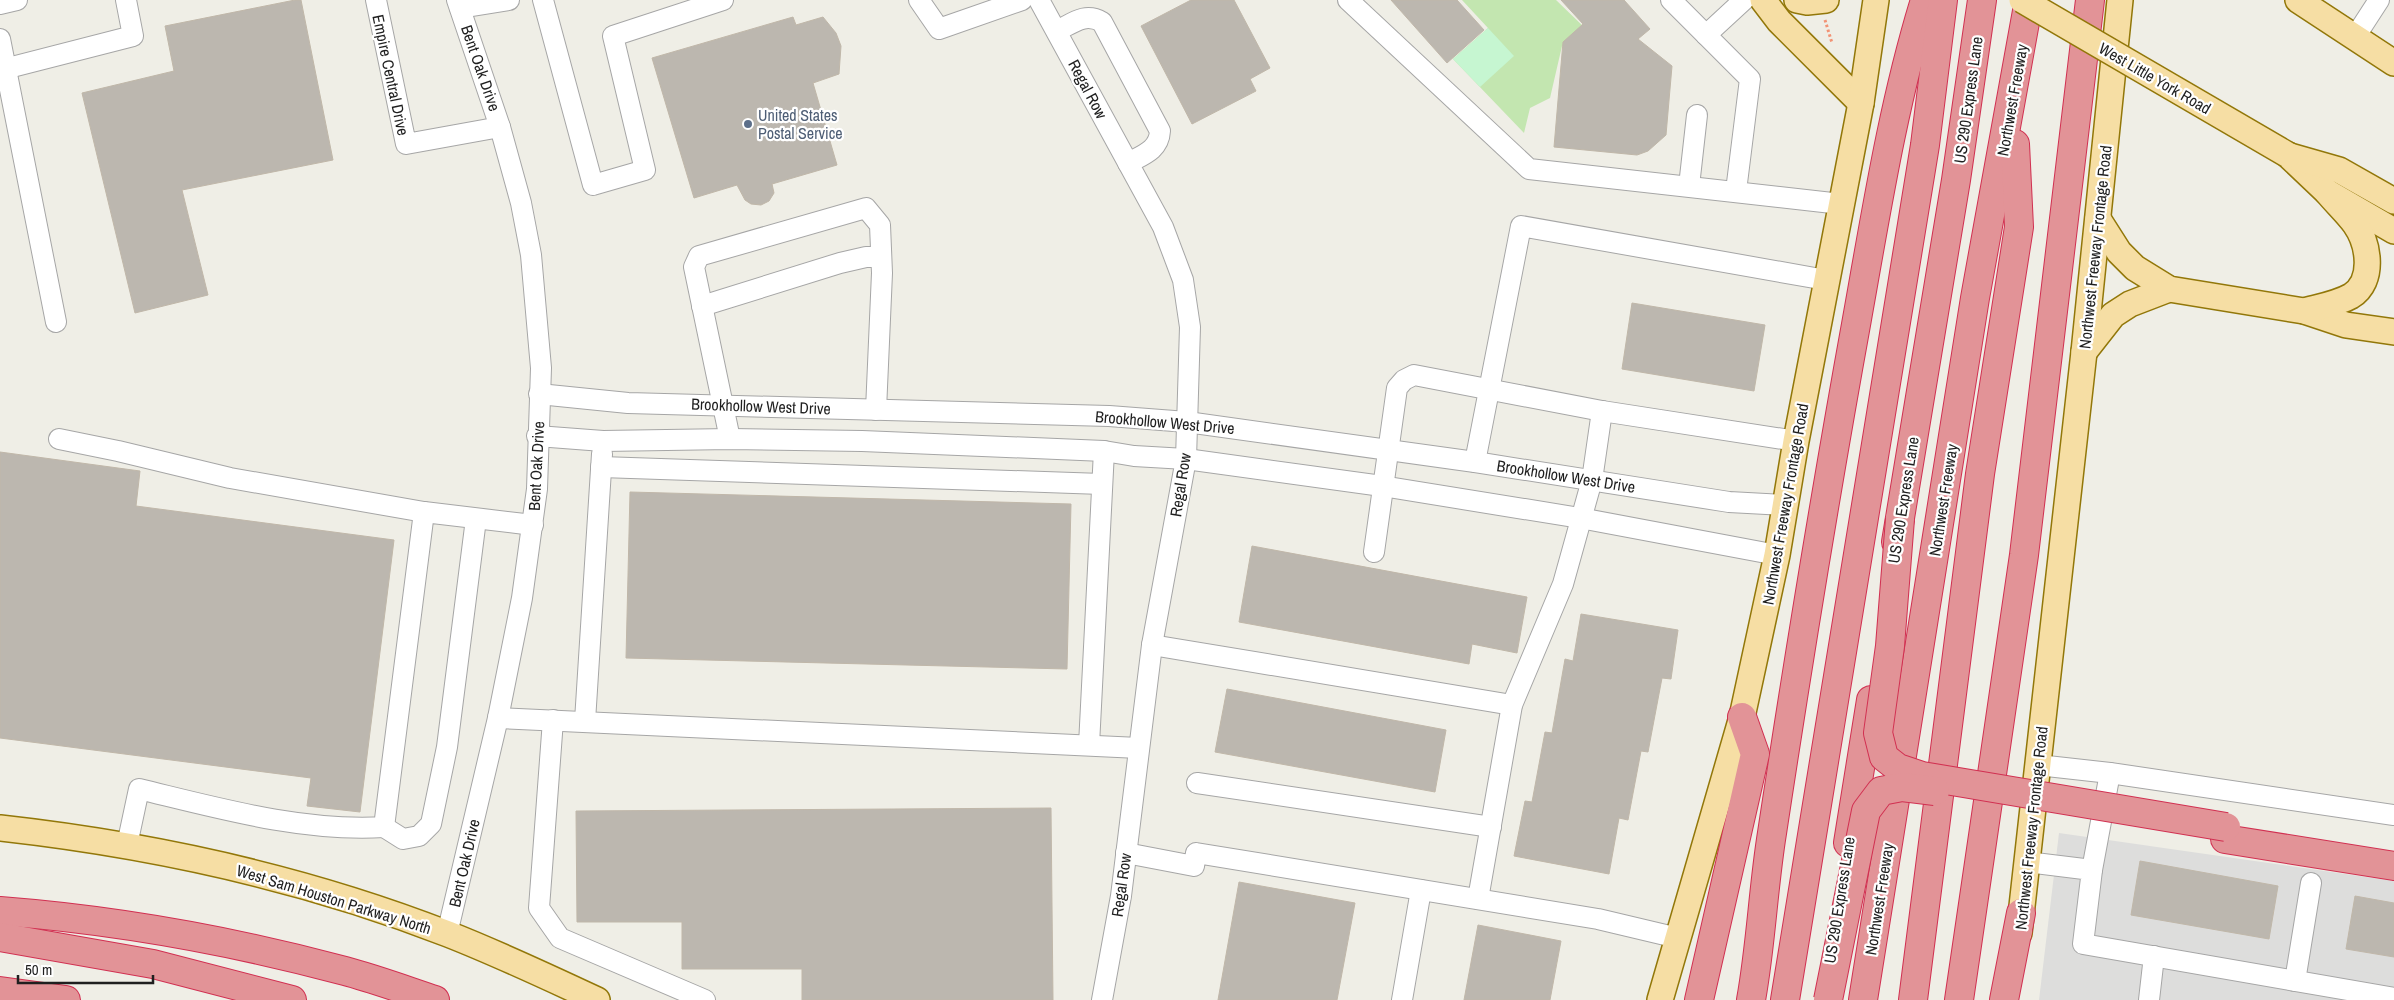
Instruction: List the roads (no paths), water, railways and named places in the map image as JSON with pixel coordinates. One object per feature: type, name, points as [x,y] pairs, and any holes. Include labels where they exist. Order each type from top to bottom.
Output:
[{"type":"highway","points":[[1734,1000],[1771,836],[1838,422],[1873,232],[1911,47],[1925,0]]},
{"type":"highway","points":[[1786,1000],[1923,155],[1943,0]]},
{"type":"highway","name":"US 290 Express Lane","points":[[1822,1000],[1956,180],[1982,0]]},
{"type":"highway","name":"Northwest Freeway","points":[[1863,1000],[1974,308],[2029,0]]},
{"type":"highway","points":[[1959,1000],[2024,554],[2090,0]]},
{"type":"highway","points":[[1914,1000],[1980,474],[2019,227],[2013,97]]},
{"type":"highway","points":[[1900,519],[1890,646],[1878,733],[1884,756],[1898,768],[1922,776],[2394,866]]},
{"type":"highway","points":[[1699,1000],[1755,754],[1742,717]]},
{"type":"highway","points":[[1828,1000],[1866,811],[1881,791],[1902,786],[1920,788],[2226,833],[2394,853]]},
{"type":"highway","points":[[1751,1000],[1759,956],[1771,836]]},
{"type":"highway","points":[[1768,1000],[1803,897]]},
{"type":"highway","points":[[0,911],[50,915],[220,941],[346,971],[435,1000]]},
{"type":"highway","points":[[2004,1000],[2021,913]]},
{"type":"highway","points":[[0,937],[153,964],[292,1000]]},
{"type":"highway","points":[[0,991],[66,1000]]},
{"type":"main road","points":[[1764,0],[1779,21],[1861,103]]},
{"type":"main road","points":[[1797,0],[1824,6]]},
{"type":"main road","name":"Northwest Freeway Frontage Road","points":[[1660,1000],[1742,717],[1777,555],[1796,441],[1861,103],[1876,0]]},
{"type":"main road","name":"West Little York Road","points":[[2022,0],[2288,155],[2327,192],[2394,231]]},
{"type":"main road","name":"Northwest Freeway Frontage Road","points":[[2013,1000],[2121,0]]},
{"type":"main road","points":[[2298,0],[2394,63]]},
{"type":"main road","name":"West Little York Road","points":[[2288,155],[2339,170],[2394,201]]},
{"type":"main road","points":[[2304,311],[2350,296],[2359,289],[2367,270],[2367,255],[2356,224],[2327,192]]},
{"type":"main road","points":[[2098,218],[2119,252],[2135,268],[2169,289],[2304,311],[2346,325],[2394,332]]},
{"type":"main road","points":[[2084,352],[2113,315],[2130,304],[2169,289]]},
{"type":"main road","name":"West Sam Houston Parkway North","points":[[0,828],[127,844],[240,868],[292,882],[447,934],[530,968],[597,1000]]},
{"type":"street","points":[[0,4],[17,0]]},
{"type":"street","points":[[3,70],[133,36],[126,0]]},
{"type":"street","name":"Empire Central Drive","points":[[376,0],[406,144],[500,127]]},
{"type":"street","points":[[459,4],[509,0]]},
{"type":"street","points":[[543,0],[592,185],[645,170],[614,36],[723,0]]},
{"type":"street","points":[[919,0],[939,29],[1022,0]]},
{"type":"street","name":"Regal Row","points":[[1039,0],[1163,227],[1183,280],[1190,327],[1186,459],[1152,645],[1121,896],[1102,1000]]},
{"type":"street","points":[[1348,0],[1529,169],[1841,204]]},
{"type":"street","points":[[1672,0],[1750,78],[1736,191]]},
{"type":"street","points":[[1706,35],[1744,0]]},
{"type":"street","points":[[2355,37],[2380,0]]},
{"type":"street","name":"Bent Oak Drive","points":[[447,934],[498,718],[522,598],[537,489],[537,436],[541,368],[531,256],[522,204],[500,127],[459,4]]},
{"type":"street","points":[[1057,32],[1083,17],[1093,17],[1102,22],[1160,131],[1160,139],[1154,148],[1128,163]]},
{"type":"street","points":[[0,39],[3,70],[56,322]]},
{"type":"street","points":[[1689,186],[1697,115]]},
{"type":"street","points":[[730,439],[694,267],[699,256],[866,208],[880,225],[881,257],[876,410]]},
{"type":"street","points":[[1476,462],[1521,226],[1826,280]]},
{"type":"street","points":[[702,306],[840,263],[881,257]]},
{"type":"street","points":[[1374,552],[1397,388],[1404,380],[1414,375],[1602,410],[1796,441]]},
{"type":"street","name":"Brookhollow West Drive","points":[[539,394],[628,402],[1110,416],[1187,422],[1388,449],[1730,502],[1786,505]]},
{"type":"street","points":[[1478,900],[1512,704],[1563,584],[1592,480],[1602,410]]},
{"type":"street","points":[[981,446],[983,412]]},
{"type":"street","name":"Brookhollow West Drive","points":[[537,436],[603,441],[730,439],[1104,451],[1134,456],[1186,459],[1382,486],[1580,518],[1777,555]]},
{"type":"street","points":[[59,439],[230,478],[424,512],[533,525]]},
{"type":"street","points":[[585,721],[603,441]]},
{"type":"street","points":[[1089,745],[1104,451]]},
{"type":"street","points":[[602,467],[1102,484]]},
{"type":"street","points":[[384,827],[424,512]]},
{"type":"street","points":[[127,844],[139,789],[216,808],[312,825],[353,829],[384,827],[403,839],[418,836],[431,824],[447,747],[476,519]]},
{"type":"street","points":[[1152,645],[1512,704]]},
{"type":"street","points":[[498,718],[1139,748]]},
{"type":"street","points":[[553,720],[539,908],[560,938],[705,1000]]},
{"type":"street","points":[[2038,765],[2110,773],[2394,815]]},
{"type":"street","points":[[2110,773],[2092,870],[2083,944],[2394,998]]},
{"type":"street","points":[[1198,783],[1491,827]]},
{"type":"street","points":[[1126,853],[1194,866],[1196,853],[1598,919],[1678,938]]},
{"type":"street","points":[[2027,862],[2092,870]]},
{"type":"street","points":[[2295,981],[2311,883]]},
{"type":"street","points":[[1402,1000],[1421,890]]},
{"type":"street","points":[[2149,1000],[2154,956]]},
{"type":"place","name":"United States Postal Service","points":[[748,124]]}]
